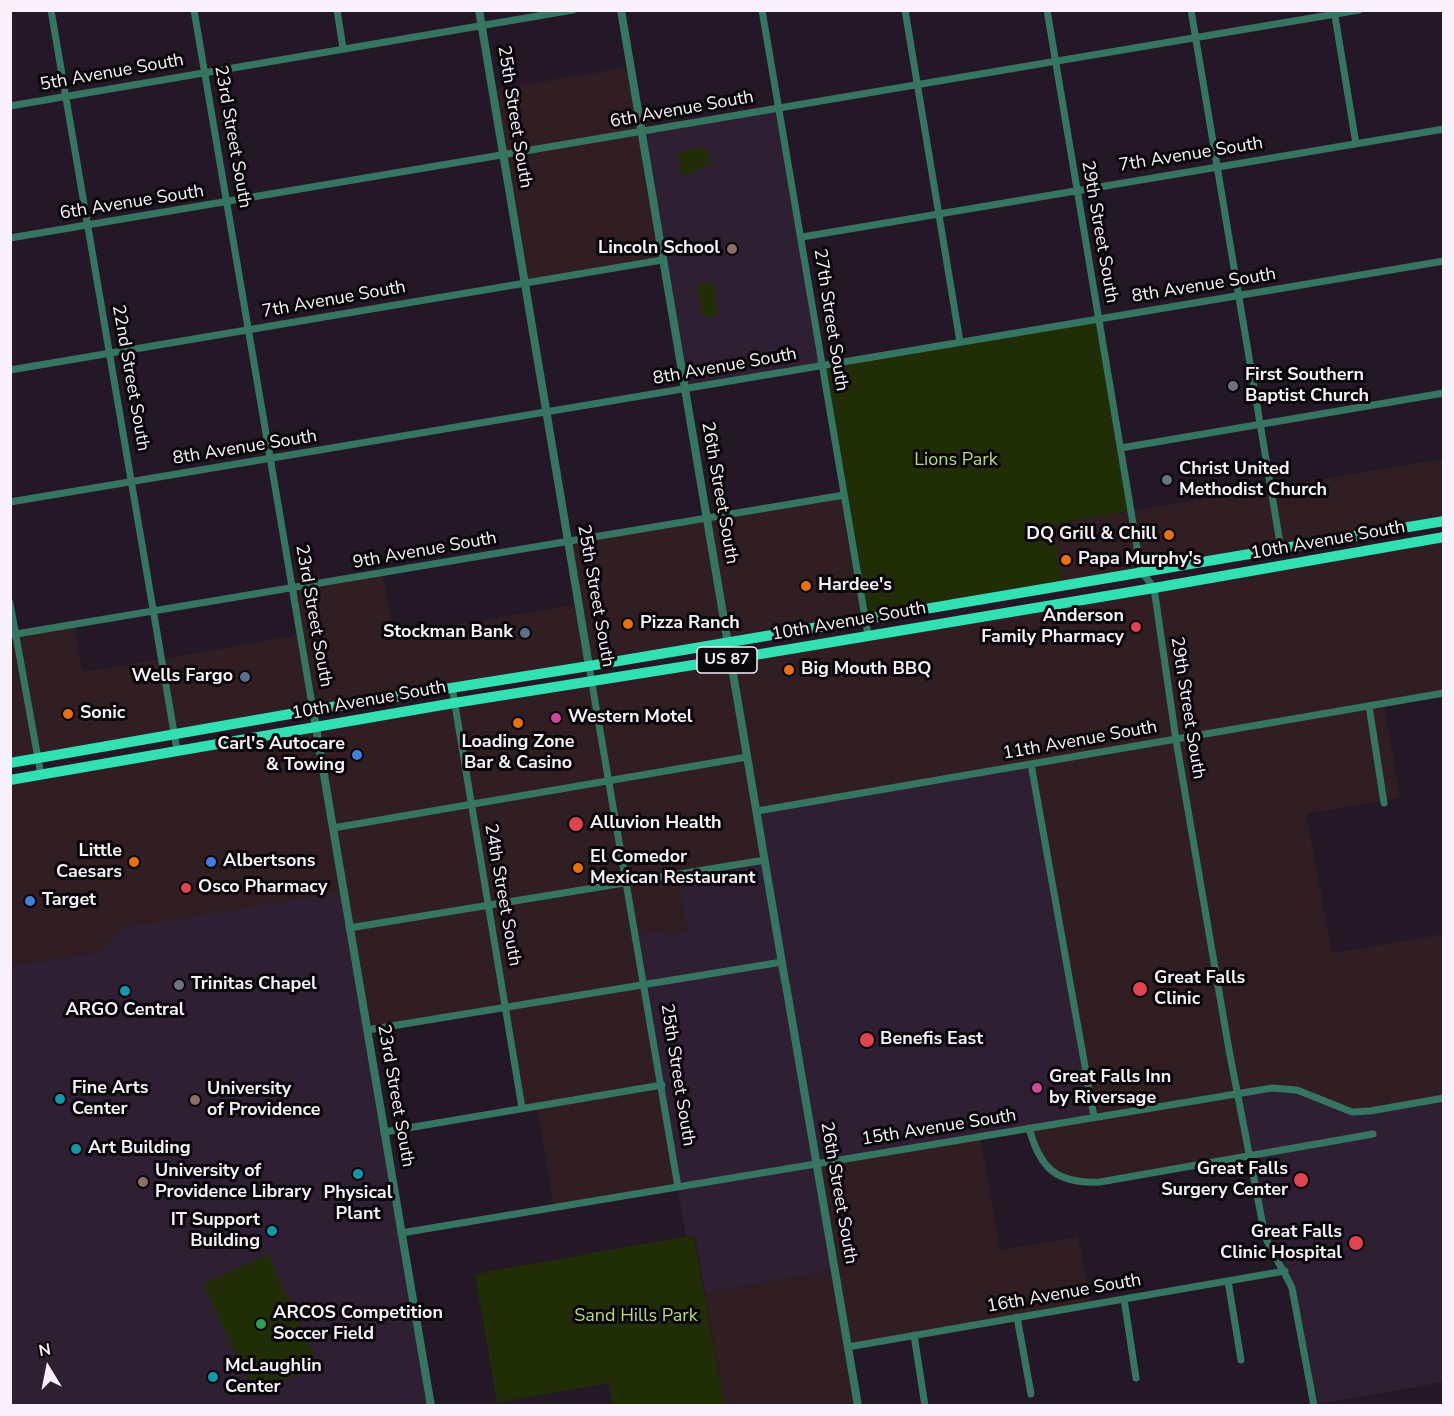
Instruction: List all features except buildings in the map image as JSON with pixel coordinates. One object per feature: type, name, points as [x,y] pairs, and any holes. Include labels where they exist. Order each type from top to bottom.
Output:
[{"type":"highway","name":"10th Avenue South","points":[[10,764],[313,710],[589,666],[1443,521]]},
{"type":"highway","name":"10th Avenue South","points":[[10,780],[454,703],[1154,588],[1443,537]]},
{"type":"street","name":"22nd Street South","points":[[51,10],[177,750]]},
{"type":"street","name":"23rd Street South","points":[[194,10],[431,1406]]},
{"type":"street","points":[[337,10],[343,48]]},
{"type":"street","name":"25th Street South","points":[[479,10],[678,1187]]},
{"type":"street","name":"5th Avenue South","points":[[10,106],[573,10]]},
{"type":"street","name":"26th Street South","points":[[621,10],[858,1406]]},
{"type":"street","name":"27th Street South","points":[[762,10],[868,635]]},
{"type":"street","points":[[905,10],[960,342]]},
{"type":"street","name":"29th Street South","points":[[1047,10],[1141,572],[1154,588],[1176,740],[1229,1050],[1265,1236],[1292,1288],[1314,1406]]},
{"type":"street","points":[[1191,10],[1281,549]]},
{"type":"street","name":"6th Avenue South","points":[[10,238],[1359,10]]},
{"type":"street","points":[[1334,13],[1356,144]]},
{"type":"street","name":"7th Avenue South","points":[[802,237],[1443,129]]},
{"type":"street","name":"7th Avenue South","points":[[10,370],[662,260]]},
{"type":"street","name":"8th Avenue South","points":[[10,502],[1443,261]]},
{"type":"street","points":[[1121,448],[1443,393]]},
{"type":"street","name":"9th Avenue South","points":[[13,635],[844,495]]},
{"type":"street","points":[[10,603],[13,635],[41,775]]},
{"type":"street","name":"24th Street South","points":[[452,687],[522,1108]]},
{"type":"street","name":"11th Avenue South","points":[[757,811],[1443,693]]},
{"type":"street","points":[[1368,706],[1384,803]]},
{"type":"street","points":[[333,828],[747,757]]},
{"type":"street","points":[[1031,764],[1094,1117]]},
{"type":"street","points":[[349,928],[765,860]]},
{"type":"street","points":[[367,1030],[782,962]]},
{"type":"street","points":[[384,1132],[662,1085]]},
{"type":"street","name":"15th Avenue South","points":[[401,1233],[1272,1088],[1297,1090],[1352,1112],[1443,1098]]},
{"type":"street","points":[[1029,1128],[1034,1148],[1051,1171],[1066,1180],[1083,1183],[1100,1182],[1373,1134]]},
{"type":"street","name":"16th Avenue South","points":[[848,1347],[1285,1271]]},
{"type":"street","points":[[1228,1281],[1241,1360]]},
{"type":"street","points":[[1124,1299],[1136,1378]]},
{"type":"street","points":[[1017,1317],[1031,1394]]},
{"type":"street","points":[[914,1335],[925,1406]]},
{"type":"shaded area","points":[[630,67],[662,260],[525,283],[492,90]]},
{"type":"shaded area","name":"Lincoln School","points":[[779,108],[822,366],[684,389],[641,132]]},
{"type":"shaded area","points":[[1443,459],[1443,521],[1063,585],[1053,524]]},
{"type":"shaded area","points":[[844,495],[865,619],[11,763],[11,635],[74,624],[82,672],[161,659],[288,637],[299,632],[292,588],[382,573],[394,635],[579,604],[568,542]]},
{"type":"shaded area","points":[[1443,537],[1443,693],[1384,704],[1400,798],[1306,814],[1332,953],[1443,934],[1443,1098],[1250,1156],[1083,1183],[1051,1171],[1029,1128],[765,860],[688,932],[665,936],[664,931],[678,1187],[554,1208],[537,1106],[522,1108],[505,1009],[367,1030],[123,928],[100,952],[11,966],[11,779]]},
{"type":"shaded area","name":"Benefis East","points":[[1031,764],[1094,1117],[817,1164],[834,1270],[705,1293],[695,1236],[686,1237],[636,936],[664,931],[666,936],[688,932],[677,875],[765,860],[757,811]]},
{"type":"shaded area","name":"University of Providence","points":[[344,892],[432,1405],[11,1406],[11,966],[100,952],[123,928]]},
{"type":"shaded area","name":"Great Falls Clinic Hospital","points":[[1297,1090],[1352,1112],[1443,1098],[1443,1382],[1314,1405],[1292,1288],[1271,1251],[1238,1093]]},
{"type":"shaded area","points":[[980,1136],[1000,1250],[1078,1237],[1091,1304],[848,1347],[858,1405],[724,1406],[705,1293],[834,1270],[817,1164]]},
{"type":"green space","points":[[701,148],[708,151],[710,164],[684,176],[679,169],[678,152]]},
{"type":"green space","points":[[713,281],[718,315],[702,317],[697,284]]},
{"type":"green space","name":"Lions Park","points":[[1099,319],[1131,511],[1053,524],[1063,585],[865,619],[822,366]]},
{"type":"green space","name":"Sand Hills Park","points":[[694,1235],[724,1405],[613,1405],[608,1383],[497,1403],[475,1274]]},
{"type":"green space","name":"ARCOS Competition Soccer Field","points":[[268,1254],[319,1365],[254,1394],[203,1284]]},
{"type":"place","name":"Lincoln School","points":[[732,249]]},
{"type":"place","name":"First Southern Baptist Church","points":[[1233,386]]},
{"type":"place","name":"Christ United Methodist Church","points":[[1167,480]]},
{"type":"place","name":"DQ Grill & Chill","points":[[1169,535]]},
{"type":"place","name":"Papa Murphy's","points":[[1066,560]]},
{"type":"place","name":"Hardee's","points":[[806,586]]},
{"type":"place","name":"Pizza Ranch","points":[[628,624]]},
{"type":"place","name":"Anderson Family Pharmacy","points":[[1136,627]]},
{"type":"place","name":"Stockman Bank","points":[[525,633]]},
{"type":"place","name":"Big Mouth BBQ","points":[[789,670]]},
{"type":"place","name":"Wells Fargo","points":[[245,677]]},
{"type":"place","name":"Sonic","points":[[68,714]]},
{"type":"place","name":"Western Motel","points":[[556,718]]},
{"type":"place","name":"Loading Zone Bar & Casino","points":[[518,723]]},
{"type":"place","name":"Carl's Autocare & Towing","points":[[357,755]]},
{"type":"place","name":"Alluvion Health","points":[[576,824]]},
{"type":"place","name":"Little Caesars","points":[[134,862]]},
{"type":"place","name":"Albertsons","points":[[211,862]]},
{"type":"place","name":"El Comedor Mexican Restaurant","points":[[578,868]]},
{"type":"place","name":"Osco Pharmacy","points":[[186,888]]},
{"type":"place","name":"Target","points":[[30,901]]},
{"type":"place","name":"Trinitas Chapel","points":[[179,985]]},
{"type":"place","name":"Great Falls Clinic","points":[[1140,989]]},
{"type":"place","name":"ARGO Central","points":[[125,991]]},
{"type":"place","name":"Benefis East","points":[[867,1040]]},
{"type":"place","name":"Great Falls Inn by Riversage","points":[[1037,1088]]},
{"type":"place","name":"Fine Arts Center","points":[[60,1099]]},
{"type":"place","name":"University of Providence","points":[[195,1100]]},
{"type":"place","name":"Art Building","points":[[76,1149]]},
{"type":"place","name":"Physical Plant","points":[[358,1174]]},
{"type":"place","name":"Great Falls Surgery Center","points":[[1301,1180]]},
{"type":"place","name":"University of Providence Library","points":[[143,1182]]},
{"type":"place","name":"IT Support Building","points":[[272,1231]]},
{"type":"place","name":"Great Falls Clinic Hospital","points":[[1356,1243]]},
{"type":"place","name":"ARCOS Competition Soccer Field","points":[[261,1324]]},
{"type":"place","name":"McLaughlin Center","points":[[213,1377]]}]
